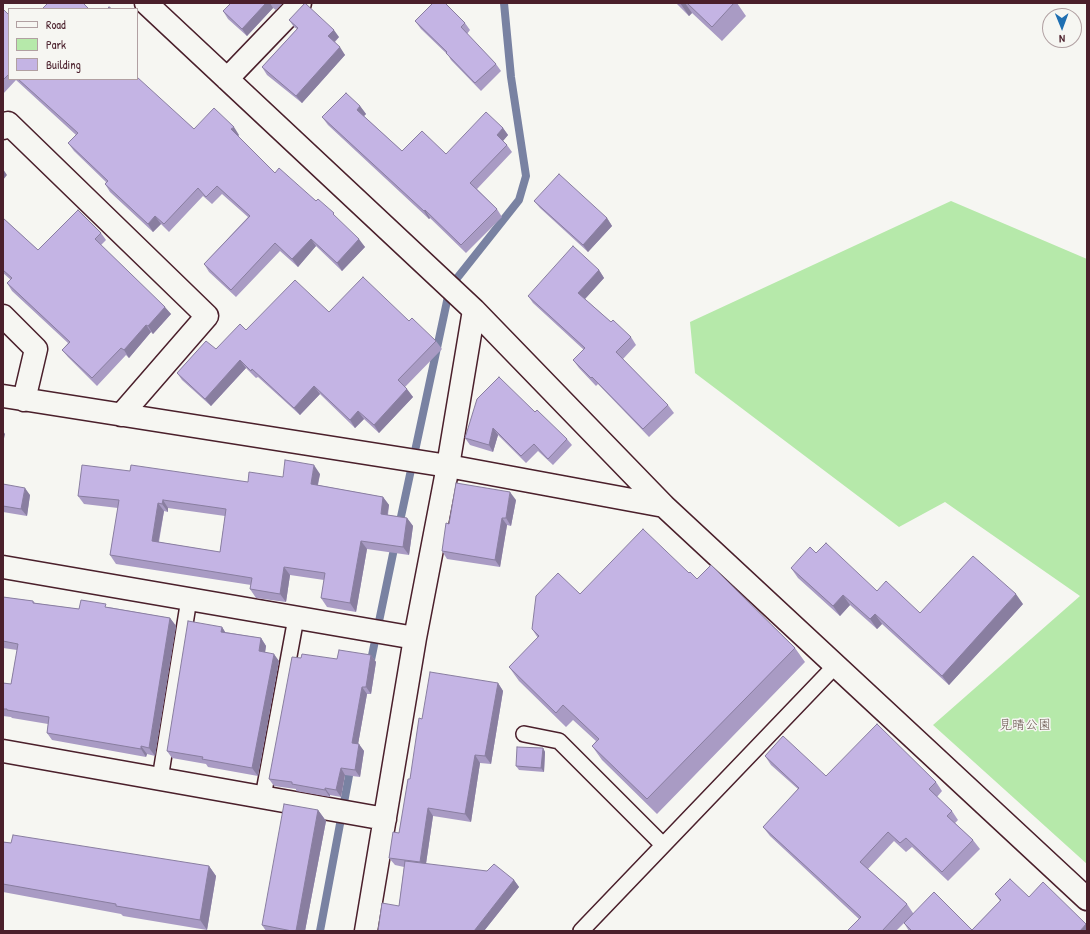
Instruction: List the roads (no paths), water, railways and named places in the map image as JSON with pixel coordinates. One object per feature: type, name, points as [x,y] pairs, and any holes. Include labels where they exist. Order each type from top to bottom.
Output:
[{"type":"street","points":[[146,3],[474,310],[664,506],[1087,898]]},
{"type":"street","points":[[227,79],[300,3]]},
{"type":"street","points":[[3,128],[8,123],[208,316],[121,415]]},
{"type":"street","points":[[366,931],[415,638],[448,466],[474,310]]},
{"type":"street","points":[[3,316],[36,349],[14,398],[448,466],[664,506]]},
{"type":"street","points":[[3,568],[415,638]]},
{"type":"street","points":[[3,751],[385,819]]},
{"type":"lane","points":[[160,779],[189,599]]},
{"type":"lane","points":[[263,797],[296,618]]},
{"type":"lane","points":[[581,931],[836,665]]},
{"type":"lane","points":[[524,734],[559,741],[663,845]]},
{"type":"waterway","points":[[399,526],[450,287],[519,200],[526,176],[511,77],[504,3]]},
{"type":"waterway","points":[[370,665],[395,544]]},
{"type":"waterway","points":[[320,931],[351,765]]},
{"type":"park label","name":"見晴公園","points":[[1025,726]]}]
